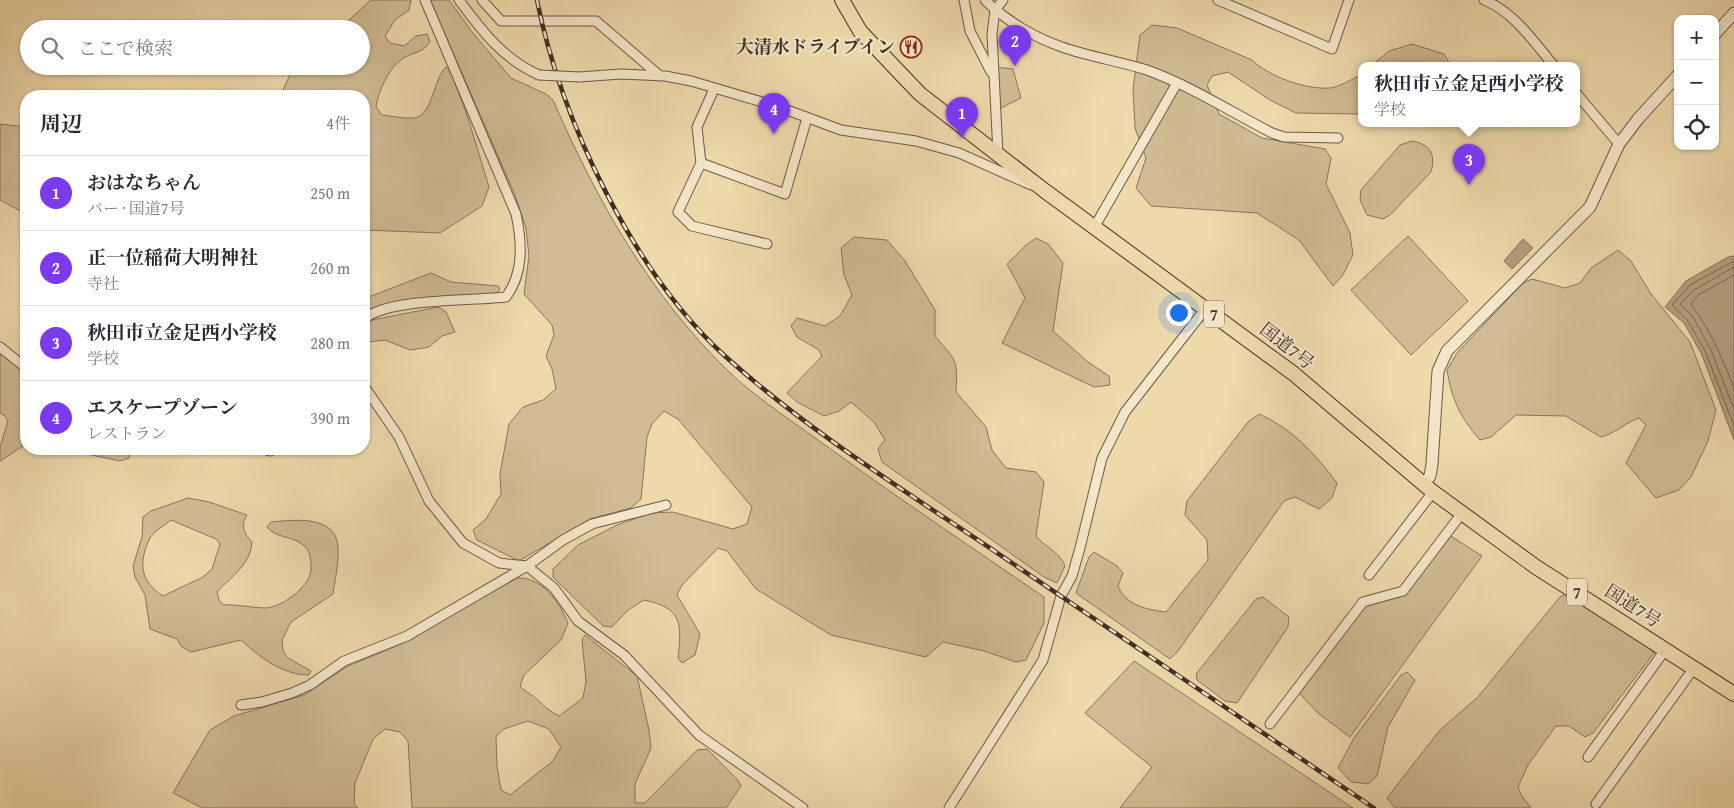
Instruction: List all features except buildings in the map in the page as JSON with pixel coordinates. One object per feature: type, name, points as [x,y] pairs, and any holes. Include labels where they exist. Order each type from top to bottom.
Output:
[{"type":"highway","name":"国道7号","points":[[842,0],[860,31],[883,58],[920,94],[1045,190],[1294,374],[1428,488],[1536,567],[1734,694]]},
{"type":"street","points":[[370,315],[380,309],[444,301],[506,298],[513,288],[520,258],[522,240],[516,214],[425,0]]},
{"type":"street","points":[[459,0],[496,47],[524,68],[539,75],[579,77],[621,74],[660,76],[691,81],[779,107],[841,130],[916,140],[959,153],[1045,190]]},
{"type":"street","points":[[482,0],[501,21],[596,21],[660,76]]},
{"type":"street","points":[[964,0],[970,31],[992,74]]},
{"type":"street","points":[[985,0],[995,10],[1036,35],[1061,47],[1146,70],[1177,83],[1272,134],[1284,137],[1338,138]]},
{"type":"street","points":[[998,154],[992,74],[992,34],[995,10],[1003,0]]},
{"type":"street","points":[[1218,0],[1332,49],[1349,0]]},
{"type":"street","points":[[1484,0],[1497,5],[1527,33],[1551,62]]},
{"type":"street","points":[[1719,30],[1734,13]]},
{"type":"street","points":[[1369,576],[1428,488],[1432,464],[1438,370],[1447,351],[1590,207],[1619,144],[1638,119],[1674,79]]},
{"type":"street","points":[[1095,226],[1177,83]]},
{"type":"street","points":[[714,89],[697,127],[701,163],[678,212],[692,226],[767,244]]},
{"type":"street","points":[[1580,98],[1619,144]]},
{"type":"street","points":[[701,163],[785,194],[807,118]]},
{"type":"street","points":[[949,808],[1043,660],[1057,616],[1061,596],[1072,576],[1102,458],[1125,412],[1206,308]]},
{"type":"street","points":[[0,347],[20,363]]},
{"type":"street","points":[[370,395],[399,437],[429,501],[463,544],[499,563],[527,566],[554,588],[578,621],[624,655],[699,735],[803,808]]},
{"type":"street","points":[[241,705],[262,702],[310,685],[344,660],[407,636],[527,566],[563,540],[592,524],[666,505]]},
{"type":"street","points":[[1270,724],[1363,602],[1403,591],[1462,513]]},
{"type":"street","points":[[1588,757],[1665,650]]},
{"type":"street","points":[[1596,804],[1694,668]]},
{"type":"shaded area","points":[[371,0],[411,0],[409,10],[395,20],[385,36],[390,43],[404,46],[416,36],[427,34],[430,42],[420,51],[401,60],[388,75],[381,88],[376,107],[382,115],[402,118],[420,116],[429,104],[438,80],[446,67],[451,72],[468,118],[489,187],[482,206],[440,233],[370,230],[370,90],[283,90],[290,75],[370,75],[370,20],[349,20]]},
{"type":"shaded area","points":[[430,0],[449,0],[472,32],[511,78],[546,94],[553,100],[588,173],[627,244],[674,311],[700,342],[738,381],[846,460],[1044,597],[1044,623],[1026,660],[1016,662],[984,651],[943,642],[926,657],[831,635],[756,589],[727,551],[718,548],[682,585],[677,595],[700,634],[695,655],[682,663],[678,658],[680,635],[677,619],[673,613],[657,603],[644,600],[628,610],[612,627],[603,626],[553,577],[553,569],[578,545],[617,525],[651,513],[673,512],[733,529],[747,524],[752,507],[678,419],[664,411],[652,424],[647,437],[641,499],[631,508],[590,519],[519,561],[477,540],[473,530],[486,519],[501,494],[500,474],[509,424],[523,407],[543,400],[556,389],[552,369],[546,356],[554,335],[552,325],[524,294],[529,256],[526,228],[515,195]]},
{"type":"shaded area","points":[[1152,25],[1177,28],[1252,60],[1259,66],[1288,81],[1310,87],[1330,88],[1358,76],[1358,114],[1296,113],[1270,100],[1228,72],[1212,76],[1207,85],[1219,114],[1262,138],[1325,149],[1331,158],[1326,184],[1350,233],[1353,255],[1343,275],[1333,286],[1299,240],[1257,213],[1151,206],[1136,188],[1146,158],[1135,128],[1133,89],[1140,35]]},
{"type":"shaded area","points":[[1412,44],[1444,54],[1449,62],[1376,62],[1389,51]]},
{"type":"shaded area","points":[[995,67],[1013,69],[1021,98],[999,109]]},
{"type":"shaded area","points":[[0,124],[20,126],[20,211],[0,200]]},
{"type":"shaded area","points":[[1412,141],[1427,147],[1430,151],[1433,160],[1431,172],[1390,215],[1383,219],[1367,215],[1360,200],[1361,190],[1400,145]]},
{"type":"shaded area","points":[[1408,236],[1468,301],[1411,355],[1351,290]]},
{"type":"shaded area","points":[[854,237],[887,240],[905,261],[935,310],[935,336],[951,356],[956,366],[956,392],[986,427],[992,450],[1006,468],[1036,472],[1044,482],[1036,536],[1063,561],[1065,566],[1057,583],[1044,577],[882,462],[878,449],[885,440],[874,422],[851,402],[839,411],[824,416],[797,402],[787,393],[822,356],[819,350],[797,337],[791,326],[797,318],[825,326],[840,316],[852,295],[844,275],[841,248]]},
{"type":"shaded area","points":[[1036,238],[1048,244],[1063,263],[1053,331],[1088,362],[1109,376],[1110,385],[1094,387],[1002,343],[1025,298],[1007,264]]},
{"type":"shaded area","points":[[1618,250],[1631,261],[1651,294],[1690,342],[1716,410],[1708,441],[1691,477],[1679,490],[1656,498],[1626,463],[1646,425],[1639,418],[1601,437],[1566,416],[1516,415],[1491,437],[1480,440],[1467,424],[1458,408],[1451,390],[1447,370],[1457,353],[1523,283],[1532,279],[1565,288],[1580,283],[1591,268]]},
{"type":"shaded area","points":[[431,273],[451,282],[498,286],[500,290],[493,296],[370,309],[371,296]]},
{"type":"shaded area","points":[[438,307],[446,312],[455,332],[442,336],[429,347],[410,350],[385,340],[370,342],[370,322]]},
{"type":"shaded area","points":[[0,353],[20,369],[20,448],[0,461],[0,447],[8,421],[0,413]]},
{"type":"shaded area","points":[[1259,414],[1283,427],[1321,463],[1337,483],[1332,498],[1319,509],[1295,497],[1284,501],[1178,651],[1170,659],[1076,593],[1089,557],[1094,552],[1117,566],[1123,573],[1118,586],[1126,598],[1145,608],[1166,612],[1208,560],[1207,540],[1185,515],[1187,501],[1248,422]]},
{"type":"shaded area","points":[[92,455],[130,455],[129,458],[120,461]]},
{"type":"shaded area","points":[[188,498],[209,502],[247,515],[243,526],[252,542],[251,550],[244,564],[217,592],[219,600],[223,605],[273,607],[295,594],[307,581],[311,568],[307,549],[298,541],[271,531],[267,527],[271,522],[302,520],[322,524],[330,529],[336,537],[338,548],[333,594],[291,622],[282,640],[283,651],[288,658],[311,671],[309,675],[290,672],[272,664],[241,640],[191,652],[181,646],[177,639],[150,629],[145,595],[135,577],[133,566],[142,537],[143,517],[151,511]],"holes":[[[171,520],[216,539],[220,544],[212,569],[203,577],[163,596],[155,590],[146,578],[143,571],[146,547],[156,531]]]},
{"type":"shaded area","points":[[1449,535],[1482,556],[1350,737],[1319,714],[1299,693],[1364,606],[1403,596]]},
{"type":"shaded area","points":[[517,578],[534,582],[542,586],[554,599],[568,623],[561,640],[524,675],[520,686],[559,716],[583,698],[586,681],[582,640],[585,635],[637,676],[651,748],[635,784],[635,803],[645,803],[697,750],[707,749],[737,779],[741,786],[726,808],[412,808],[408,741],[400,732],[385,729],[373,739],[355,783],[354,804],[358,808],[202,808],[173,793],[210,730],[234,716],[304,695],[348,666],[401,644]],"holes":[[[528,721],[549,729],[561,747],[553,761],[510,795],[501,790],[497,766],[496,736],[504,729]]]},
{"type":"shaded area","points":[[1566,594],[1649,647],[1654,653],[1593,733],[1585,737],[1569,726],[1556,726],[1528,765],[1518,787],[1521,795],[1531,808],[1395,808],[1387,798],[1440,730],[1477,698],[1560,597]]},
{"type":"shaded area","points":[[1263,597],[1289,617],[1288,627],[1237,703],[1225,701],[1197,680],[1196,674],[1256,599]]},
{"type":"shaded area","points":[[1134,661],[1353,808],[1120,808],[1152,767],[1085,713]]},
{"type":"shaded area","points":[[1407,672],[1415,680],[1388,727],[1377,776],[1368,784],[1351,782],[1338,768],[1354,738],[1401,675]]},
{"type":"water","points":[[1523,239],[1533,248],[1512,269],[1504,261]]},
{"type":"water","points":[[1734,256],[1734,440],[1702,355],[1684,323],[1665,307],[1686,281],[1728,257]]},
{"type":"railway","points":[[537,0],[548,46],[564,95],[583,144],[606,192],[632,239],[661,283],[692,323],[726,357],[794,413],[867,466],[1374,808]]},
{"type":"place","name":"大清水ドライブイン","points":[[911,47]]},
{"type":"place","name":"正一位稲荷大明神社","points":[[1015,66]]},
{"type":"place","name":"エスケープゾーン","points":[[774,134]]},
{"type":"place","name":"おはなちゃん","points":[[962,138]]},
{"type":"place","name":"秋田市立金足西小学校","points":[[1469,185]]}]
